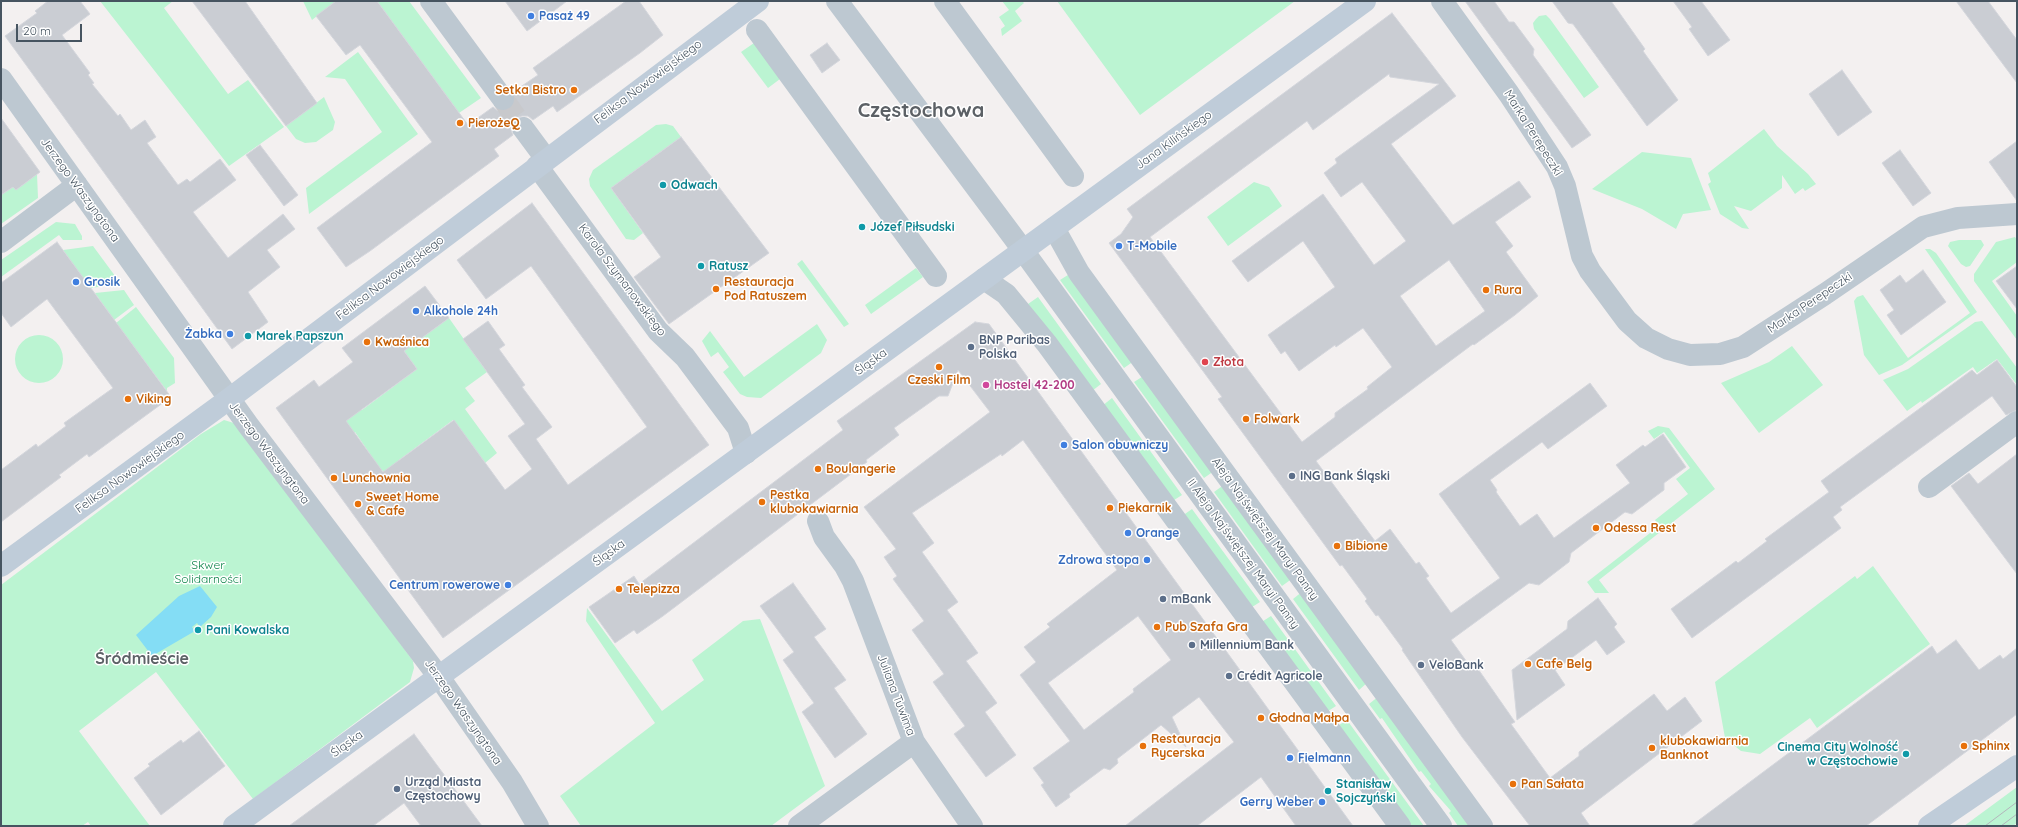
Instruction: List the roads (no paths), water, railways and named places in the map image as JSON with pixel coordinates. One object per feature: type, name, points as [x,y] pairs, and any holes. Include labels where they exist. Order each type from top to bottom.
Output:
[{"type":"street","points":[[431,1],[503,99]]},
{"type":"street","name":"Feliksa Nowowiejskiego","points":[[1,566],[229,399],[542,162],[758,1]]},
{"type":"street","points":[[837,1],[1023,251]]},
{"type":"street","points":[[945,1],[1073,176]]},
{"type":"street","name":"Jana Kilińskiego","points":[[984,279],[1365,1]]},
{"type":"street","name":"Marka Perepeczki","points":[[1442,1],[1509,94],[1557,167],[1565,186],[1582,256],[1590,271],[1627,321],[1646,338],[1668,349],[1690,355],[1720,354],[1742,347],[1923,227],[1958,218],[2017,214]]},
{"type":"street","points":[[757,30],[936,276]]},
{"type":"street","name":"Jerzego Waszyngtona","points":[[1,79],[229,399],[439,677],[512,782],[538,826]]},
{"type":"street","name":"Karola Szymanowskiego","points":[[523,128],[542,162],[658,331],[685,358],[738,428],[746,453]]},
{"type":"street","points":[[1,242],[77,185]]},
{"type":"street","name":"Aleja Najświętszej Maryi Panny","points":[[1054,228],[1079,273],[1482,826]]},
{"type":"street","name":"II Aleja Najświętszej Maryi Panny","points":[[1023,251],[1441,826]]},
{"type":"street","points":[[984,279],[1006,294],[1047,344],[1400,826]]},
{"type":"street","name":"Śląska","points":[[234,826],[984,279]]},
{"type":"street","points":[[1930,487],[2017,422]]},
{"type":"street","name":"Juliana Tuwima","points":[[799,826],[914,742],[853,581],[845,566],[824,537],[818,521]]},
{"type":"street","points":[[914,742],[972,826]]},
{"type":"street","points":[[1929,826],[2017,766]]},
{"type":"water","points":[[200,586],[217,607],[211,617],[200,627],[197,623],[192,627],[195,631],[152,656],[136,635],[179,596]]},
{"type":"tunnel","points":[[503,99],[523,128]]},
{"type":"tram line","points":[[1985,826],[2017,802]]},
{"type":"tram line","points":[[2001,826],[2017,814]]},
{"type":"place","name":"Pasaż 49","points":[[531,16]]},
{"type":"place","name":"Setka Bistro","points":[[574,90]]},
{"type":"place","name":"PierożeQ","points":[[460,123]]},
{"type":"place","name":"Odwach","points":[[663,185]]},
{"type":"place","name":"Józef Piłsudski","points":[[862,227]]},
{"type":"place","name":"T-Mobile","points":[[1119,246]]},
{"type":"place","name":"Ratusz","points":[[701,266]]},
{"type":"place","name":"Grosik","points":[[76,282]]},
{"type":"place","name":"Restauracja Pod Ratuszem","points":[[716,289]]},
{"type":"place","name":"Rura","points":[[1486,290]]},
{"type":"place","name":"Alkohole 24h","points":[[416,311]]},
{"type":"place","name":"Żabka","points":[[230,334]]},
{"type":"place","name":"Marek Papszun","points":[[248,336]]},
{"type":"place","name":"Kwaśnica","points":[[367,342]]},
{"type":"place","name":"BNP Paribas Polska","points":[[971,347]]},
{"type":"place","name":"Złota","points":[[1205,362]]},
{"type":"place","name":"Czeski Film","points":[[939,367]]},
{"type":"place","name":"Hostel 42-200","points":[[986,385]]},
{"type":"place","name":"Viking","points":[[128,399]]},
{"type":"place","name":"Folwark","points":[[1246,419]]},
{"type":"place","name":"Salon obuwniczy","points":[[1064,445]]},
{"type":"place","name":"Boulangerie","points":[[818,469]]},
{"type":"place","name":"ING Bank Śląski","points":[[1292,476]]},
{"type":"place","name":"Lunchownia","points":[[334,478]]},
{"type":"place","name":"Pestka klubokawiarnia","points":[[762,502]]},
{"type":"place","name":"Sweet Home & Cafe","points":[[358,504]]},
{"type":"place","name":"Piekarnik","points":[[1110,508]]},
{"type":"place","name":"Odessa Rest","points":[[1596,528]]},
{"type":"place","name":"Orange","points":[[1128,533]]},
{"type":"place","name":"Bibione","points":[[1337,546]]},
{"type":"place","name":"Zdrowa stopa","points":[[1147,560]]},
{"type":"place","name":"Centrum rowerowe","points":[[508,585]]},
{"type":"place","name":"Telepizza","points":[[619,589]]},
{"type":"place","name":"mBank","points":[[1163,599]]},
{"type":"place","name":"Pub Szafa Gra","points":[[1157,627]]},
{"type":"place","name":"Pani Kowalska","points":[[198,630]]},
{"type":"place","name":"Millennium Bank","points":[[1192,645]]},
{"type":"place","name":"Cafe Belg","points":[[1528,664]]},
{"type":"place","name":"VeloBank","points":[[1421,665]]},
{"type":"place","name":"Crédit Agricole","points":[[1229,676]]},
{"type":"place","name":"Głodna Małpa","points":[[1261,718]]},
{"type":"place","name":"Restauracja Rycerska","points":[[1143,746]]},
{"type":"place","name":"Sphinx","points":[[1964,746]]},
{"type":"place","name":"klubokawiarnia Banknot","points":[[1652,748]]},
{"type":"place","name":"Cinema City Wolność w Częstochowie","points":[[1906,754]]},
{"type":"place","name":"Fielmann","points":[[1290,758]]},
{"type":"place","name":"Pan Sałata","points":[[1513,784]]},
{"type":"place","name":"Urząd Miasta Częstochowy","points":[[397,789]]},
{"type":"place","name":"Stanisław Sojczyński","points":[[1328,791]]},
{"type":"place","name":"Gerry Weber","points":[[1322,802]]},
{"type":"district","name":"Częstochowa","points":[[921,111]]},
{"type":"district","name":"Śródmieście","points":[[142,659]]},
{"type":"park label","name":"Skwer Solidarności","points":[[208,572]]}]
